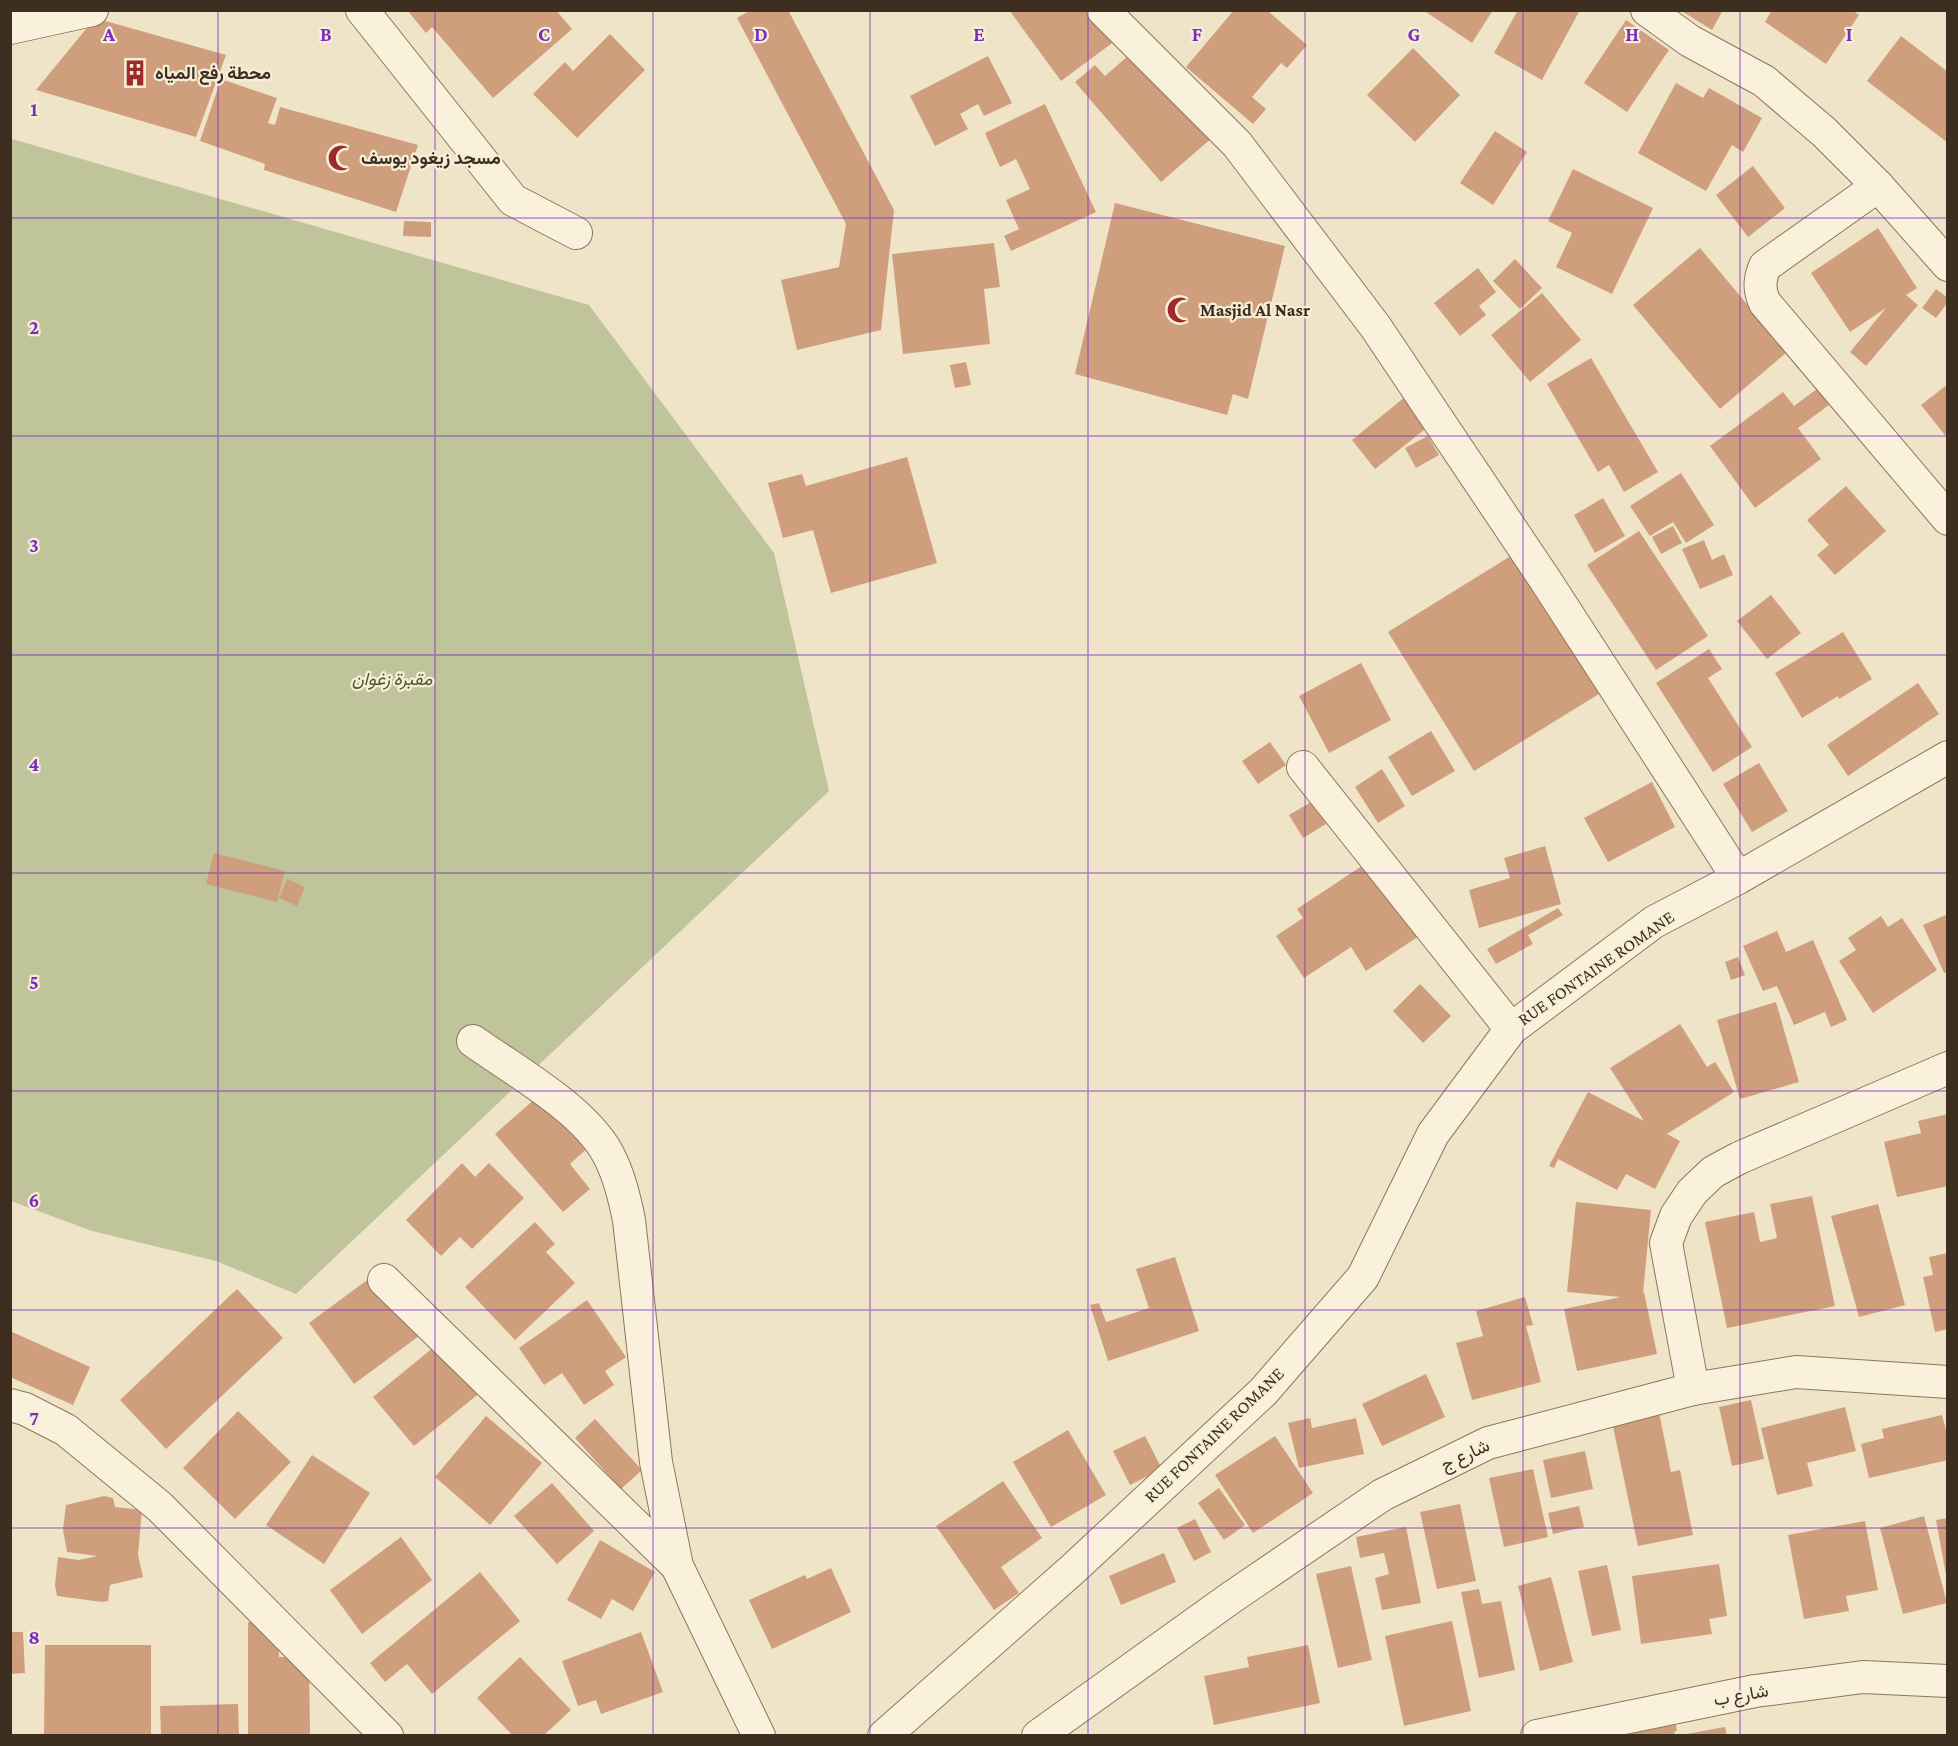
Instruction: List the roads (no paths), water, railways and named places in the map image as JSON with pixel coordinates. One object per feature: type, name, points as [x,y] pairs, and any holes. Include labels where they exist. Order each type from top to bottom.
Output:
[{"type":"street","points":[[10,28],[92,10]]},
{"type":"street","points":[[362,10],[513,200],[576,233]]},
{"type":"street","points":[[1103,10],[1237,144],[1375,326],[1544,578],[1738,878]]},
{"type":"street","points":[[1647,10],[1690,41],[1764,81],[1824,132],[1878,186],[1947,265]]},
{"type":"street","points":[[1878,186],[1765,266],[1760,285],[1761,294],[1765,303],[1947,519]]},
{"type":"street","name":"RUE FONTAINE ROMANE","points":[[884,1736],[1073,1569],[1263,1392],[1363,1277],[1433,1134],[1511,1029],[1654,922],[1738,878],[1947,757]]},
{"type":"street","points":[[1303,767],[1511,1029]]},
{"type":"street","points":[[473,1041],[559,1101],[586,1124],[608,1152],[622,1185],[629,1220],[656,1462],[677,1566],[759,1736]]},
{"type":"street","points":[[1693,1389],[1666,1244],[1676,1216],[1692,1192],[1713,1172],[1739,1158],[1947,1068]]},
{"type":"street","points":[[384,1280],[677,1566]]},
{"type":"street","name":"شارع ج","points":[[1049,1732],[1232,1597],[1382,1495],[1488,1443],[1693,1389],[1796,1372],[1947,1382]]},
{"type":"street","points":[[10,1405],[25,1409],[66,1430],[160,1507],[387,1736]]},
{"type":"street","name":"شارع ب","points":[[1537,1736],[1766,1690],[1863,1677],[1947,1681]]},
{"type":"place","name":"محطة رفع المياه","points":[[135,73]]},
{"type":"place","name":"مسجد زيغود يوسف","points":[[341,158]]},
{"type":"place","name":"Masjid Al Nasr","points":[[1180,310]]},
{"type":"park label","name":"مقبرة زغوان","points":[[392,679]]}]
